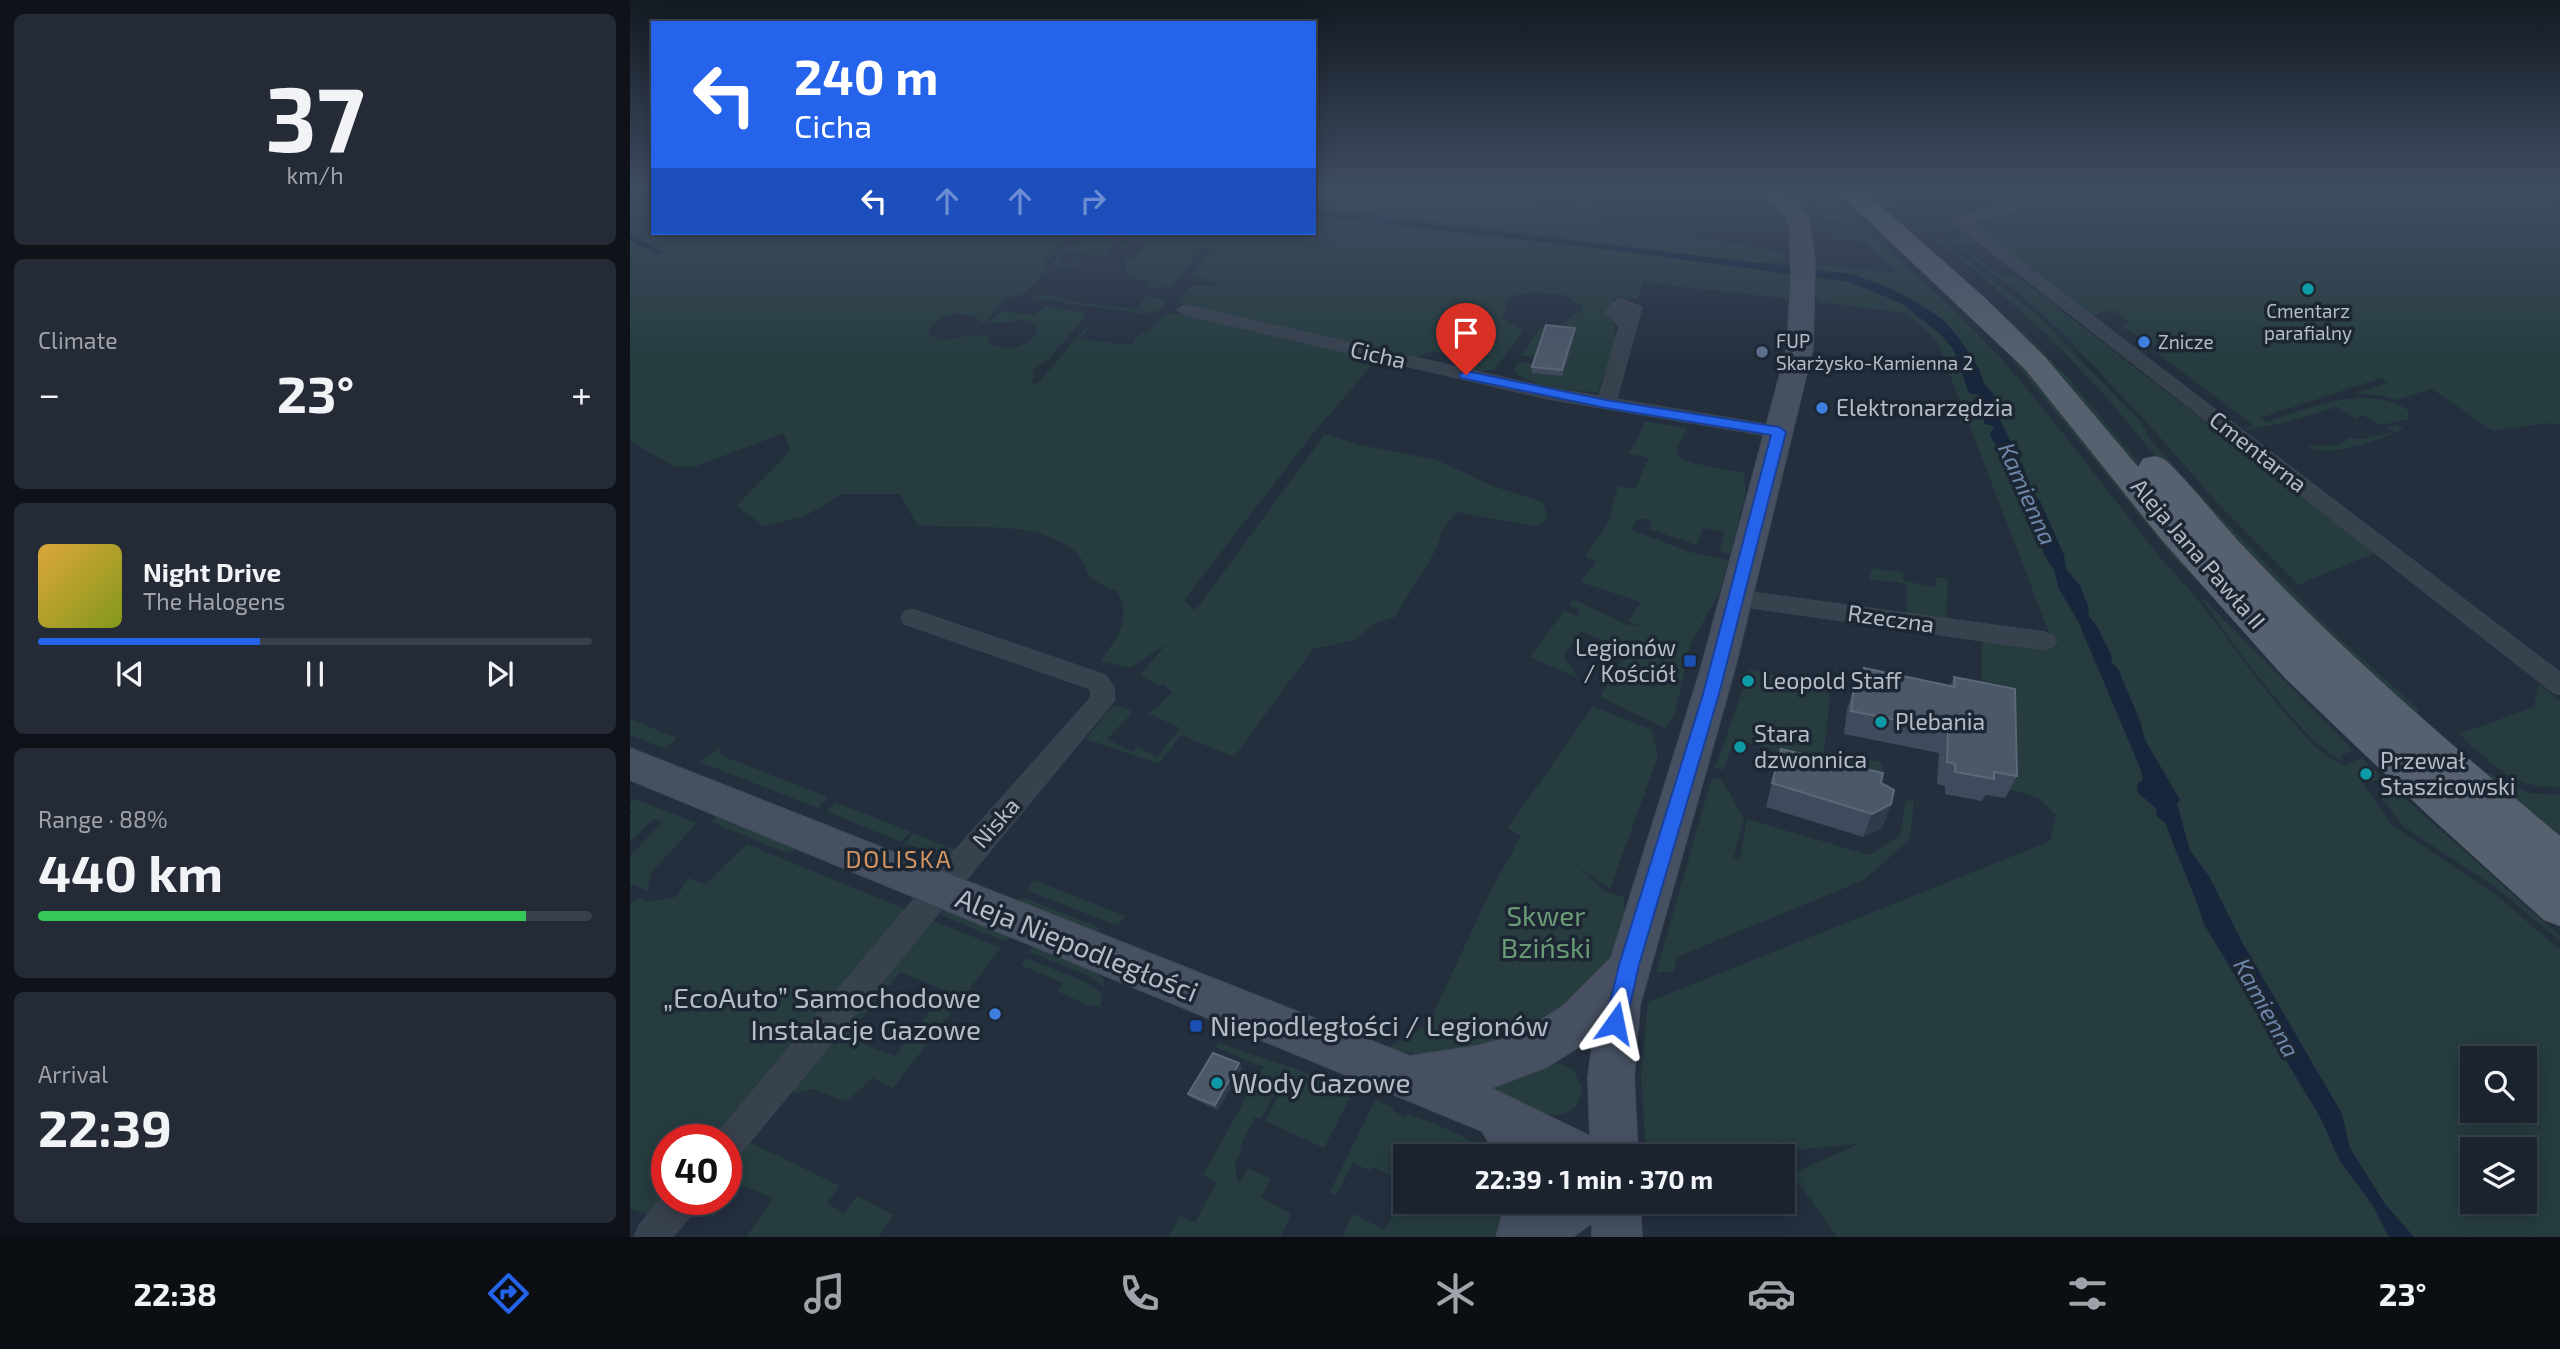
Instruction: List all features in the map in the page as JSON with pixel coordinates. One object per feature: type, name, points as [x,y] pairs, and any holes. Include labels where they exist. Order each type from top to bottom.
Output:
[{"type":"main road","name":"Aleja Jana Pawła II","points":[[1910,248],[2016,344],[2071,404],[2182,541],[2299,667],[2376,721]]},
{"type":"main road","name":"Aleja Jana Pawła II","points":[[1936,248],[1995,296],[2060,358],[2376,721],[2559,891]]},
{"type":"main road","name":"Aleja Jana Pawła II","points":[[2458,796],[2542,837],[2559,891]]},
{"type":"street","points":[[1614,1144],[1613,1042],[1629,965],[1704,720],[1797,364],[1803,318],[1800,248]]},
{"type":"street","name":"Cmentarna","points":[[1991,248],[2560,685]]},
{"type":"street","name":"Cicha","points":[[1185,310],[1606,404],[1779,432]]},
{"type":"street","points":[[1606,404],[1628,325]]},
{"type":"street","name":"Rzeczna","points":[[1737,598],[2045,641]]},
{"type":"street","name":"Niska","points":[[742,1128],[940,889],[1098,707],[1103,693],[1098,682],[912,618]]},
{"type":"street","name":"Aleja Niepodległości","points":[[630,764],[1498,1114],[1556,1144]]},
{"type":"street","name":"Aleja Niepodległości","points":[[1409,1078],[1459,1074],[1502,1065],[1542,1048],[1582,1022],[1605,998],[1629,965]]},
{"type":"street","points":[[1498,1114],[1516,1144]]},
{"type":"street","points":[[1521,1237],[1528,1214]]},
{"type":"street","points":[[1532,1237],[1563,1214]]},
{"type":"street","points":[[651,1237],[670,1215]]},
{"type":"green space","points":[[630,248],[1060,248],[1044,262],[1046,271],[1023,295],[1006,298],[984,323],[964,314],[949,315],[929,330],[931,336],[945,341],[970,335],[987,336],[991,345],[997,347],[1019,346],[1035,335],[1038,329],[1035,323],[1023,320],[987,323],[1001,311],[1035,315],[1045,306],[1084,313],[1085,317],[1049,359],[1032,370],[1035,376],[1030,383],[1037,384],[1085,328],[1089,327],[1080,339],[1131,345],[1140,333],[1147,333],[1162,317],[1173,313],[1371,358],[1373,364],[1316,430],[1184,600],[1195,611],[1325,434],[1360,445],[1437,460],[1495,487],[1543,502],[1548,520],[1533,526],[1457,512],[1442,530],[1437,548],[1395,617],[1375,623],[1355,640],[1313,649],[1234,757],[1181,735],[1159,764],[1086,739],[1113,705],[1131,710],[1131,714],[1107,739],[1133,752],[1138,747],[1157,757],[1180,728],[1147,713],[1173,693],[1163,684],[1160,686],[1140,675],[1166,644],[1130,668],[1101,661],[1123,620],[1117,591],[1092,579],[1075,551],[1057,540],[1019,529],[917,525],[900,494],[842,494],[805,516],[764,526],[736,506],[790,451],[784,433],[694,467],[673,466],[630,441]]},
{"type":"green space","points":[[1067,248],[1112,248],[1104,255],[1065,253],[1057,262],[1072,264],[1077,258],[1081,259],[1075,266],[1053,265]]},
{"type":"green space","points":[[1141,248],[1600,248],[1791,274],[1790,299],[1643,282],[1637,300],[1613,298],[1612,322],[1617,339],[1598,392],[1578,391],[1540,384],[1520,376],[1514,370],[1518,362],[1535,364],[1538,357],[1520,356],[1542,326],[1562,327],[1574,313],[1581,313],[1582,307],[1564,294],[1529,293],[1508,297],[1502,319],[1524,330],[1495,369],[1473,372],[1472,358],[1431,351],[1413,359],[1183,305],[1179,299],[1191,286],[1214,285],[1216,282],[1190,276],[1209,250],[1202,249],[1172,287],[1148,288],[1149,281],[1129,278],[1124,260],[1135,257]]},
{"type":"green space","points":[[1636,248],[1755,248],[1780,253],[1785,257],[1782,262],[1754,263]]},
{"type":"green space","points":[[1870,248],[1887,248],[2001,358],[2306,737],[2327,756],[2345,765],[2362,758],[2384,780],[2361,781],[2391,824],[2495,894],[2560,950],[2560,1237],[1837,1237],[1795,1178],[1795,1173],[1858,1144],[1795,1150],[1795,1144],[1645,1144],[1641,1074],[1648,1002],[2050,841],[2056,815],[2039,798],[2008,789],[1982,706],[1982,638],[2045,649],[2055,648],[1937,341],[1906,313],[1817,302],[1815,264],[1896,272]]},
{"type":"green space","points":[[1895,248],[1904,248],[2003,341],[2298,680],[2174,558],[2009,355]]},
{"type":"green space","points":[[1916,248],[1925,248],[2026,334],[2068,378],[2170,500]]},
{"type":"green space","points":[[1946,248],[1950,248],[2035,313],[2138,419],[2147,432],[2145,434],[2214,510],[2327,627],[2418,709],[2417,718],[2412,721],[2174,478],[2103,393],[2048,336]]},
{"type":"green space","points":[[1959,248],[1964,248],[2000,275],[2014,274],[2375,553],[2298,585],[2221,507],[2144,419],[2059,330],[2017,292]]},
{"type":"green space","name":"Cmentarz parafialny","points":[[2000,248],[2560,248],[2560,425],[2545,423],[2493,431],[2432,389],[2396,400],[2385,396],[2354,393],[2387,383],[2381,378],[2260,418],[2266,422],[2319,405],[2356,398],[2392,402],[2408,410],[2408,419],[2381,425],[2362,415],[2356,419],[2337,407],[2284,423],[2244,430],[2253,425],[2154,351],[2159,349],[2121,326],[2131,323],[2113,310],[2092,316]]},
{"type":"green space","points":[[1037,294],[1064,297],[1061,300],[1136,309],[1147,296],[1167,300],[1158,311],[1144,314],[1031,298]]},
{"type":"green space","points":[[1645,421],[1687,428],[1677,448],[1678,457],[1692,463],[1744,473],[1746,492],[1730,554],[1720,551],[1724,532],[1703,528],[1697,545],[1649,529],[1651,519],[1637,519],[1632,530],[1689,552],[1728,560],[1719,594],[1690,645],[1675,714],[1665,728],[1600,697],[1627,651],[1581,631],[1563,656],[1578,678],[1530,657],[1564,611],[1577,616],[1581,610],[1569,605],[1573,599],[1628,625],[1641,626],[1628,621],[1641,602],[1580,582],[1597,562],[1585,556],[1608,523],[1618,486],[1635,489],[1649,458],[1627,453],[1636,443]]},
{"type":"green space","points":[[2397,425],[2404,429],[2341,450],[2317,450],[2307,446],[2340,445],[2349,438],[2361,439],[2394,432],[2387,427]]},
{"type":"green space","points":[[1872,568],[1903,573],[1903,580],[1935,588],[1936,577],[1948,579],[1946,621],[1906,614],[1907,584],[1869,579]]},
{"type":"green space","points":[[2198,593],[2353,750],[2340,756],[2342,761],[2325,750],[2286,710],[2226,634]]},
{"type":"green space","points":[[1750,669],[1825,688],[1830,696],[1823,760],[1817,764],[1735,739],[1723,770],[1715,768],[1745,684],[1750,685],[1752,678],[1747,676]]},
{"type":"green space","points":[[2539,683],[2560,702],[2560,787],[2543,787],[2515,779],[2459,734],[2534,707]]},
{"type":"green space","name":"Skwer Bziński","points":[[1593,706],[1652,730],[1658,756],[1610,889],[1577,866],[1606,892],[1624,897],[1625,925],[1609,963],[1543,1030],[1439,1057],[1391,1050],[1393,1044],[1428,1025],[1490,892],[1521,836],[1508,828]]},
{"type":"green space","points":[[630,719],[677,738],[665,749],[630,735]]},
{"type":"green space","points":[[720,747],[720,755],[828,797],[818,808],[700,762]]},
{"type":"green space","points":[[1828,751],[1881,762],[1884,774],[1865,778],[1826,761]]},
{"type":"green space","points":[[2473,766],[2529,793],[2560,795],[2560,834],[2553,832]]},
{"type":"green space","points":[[1712,777],[1721,779],[1744,818],[1733,858],[1740,859],[1747,819],[1869,855],[1901,835],[1905,801],[1914,800],[1910,839],[1864,880],[1677,957],[1674,971],[1656,973]]},
{"type":"green space","points":[[2398,792],[2560,936],[2560,941],[2495,887],[2404,827],[2377,793]]},
{"type":"green space","points":[[635,799],[697,823],[651,873],[647,891],[633,884],[630,887],[630,856],[662,822],[654,819],[630,841],[630,815],[633,812],[630,811],[630,803]]},
{"type":"green space","points":[[835,802],[911,832],[901,842],[826,811]]},
{"type":"green space","points":[[717,816],[796,848],[790,854],[711,822]]},
{"type":"green space","points":[[913,833],[956,850],[945,858],[905,843]]},
{"type":"green space","points":[[747,844],[910,911],[732,1124],[651,1124],[651,1214],[644,1213],[630,1209],[630,905],[638,897],[646,902],[676,897],[689,878],[705,885]]},
{"type":"green space","points":[[1034,880],[1125,916],[1118,926],[1026,890]]},
{"type":"green space","points":[[1022,897],[1100,928],[1095,934],[1017,903]]},
{"type":"green space","points":[[949,910],[1011,935],[1006,942],[939,914]]},
{"type":"green space","points":[[932,920],[1001,948],[893,1088],[873,1078],[846,1102],[814,1089],[796,1093],[791,1091]],"holes":[[[900,972],[946,991],[895,1056],[870,1047],[849,1033]]]},
{"type":"green space","points":[[1034,945],[1093,969],[1103,978],[1104,987],[1089,976],[1029,952]]},
{"type":"green space","points":[[1026,958],[1086,982],[1103,995],[1100,1006],[1089,1006],[1057,991],[1063,983],[1021,965]]},
{"type":"green space","points":[[1219,1043],[1353,1092],[1324,1148],[1265,1121],[1288,1077],[1285,1075],[1261,1119],[1255,1117],[1240,1146],[1243,1148],[1235,1162],[1237,1180],[1240,1182],[1248,1168],[1271,1179],[1261,1197],[1291,1214],[1281,1237],[1168,1237],[1180,1216],[1195,1222],[1217,1182],[1203,1175],[1263,1067],[1219,1049],[1216,1047]]},
{"type":"green space","points":[[1559,1063],[1573,1069],[1582,1089],[1577,1105],[1567,1113],[1554,1115],[1539,1112],[1481,1086]]},
{"type":"green space","points":[[1375,1100],[1394,1108],[1393,1111],[1405,1117],[1407,1113],[1477,1144],[1393,1144],[1393,1176],[1373,1167],[1371,1171],[1353,1163],[1336,1195],[1330,1192]]},
{"type":"green space","points":[[749,1142],[840,1186],[827,1203],[844,1213],[857,1196],[894,1215],[878,1237],[746,1237],[773,1199],[742,1184],[742,1148]]},
{"type":"green space","points":[[1393,1213],[1505,1214],[1494,1237],[1342,1237],[1353,1214],[1385,1230]]},
{"type":"water","name":"Kamienna","points":[[1594,248],[1631,248],[1852,274],[1890,288],[1918,303],[1942,319],[1959,338],[1979,369],[1985,385],[1994,395],[1999,418],[2024,468],[2030,492],[2040,501],[2064,555],[2066,569],[2080,586],[2089,608],[2088,615],[2097,626],[2112,657],[2111,662],[2118,669],[2145,740],[2180,800],[2177,804],[2190,850],[2209,876],[2242,942],[2342,1114],[2350,1148],[2385,1204],[2414,1237],[2389,1237],[2373,1206],[2339,1159],[2320,1117],[2204,924],[2166,825],[2156,815],[2157,809],[2137,792],[2138,783],[2143,780],[2141,770],[2078,621],[2058,587],[2055,572],[2045,556],[2008,466],[2000,462],[2004,460],[1990,435],[1994,426],[1985,424],[1981,407],[1973,400],[1980,395],[1969,393],[1954,350],[1939,333],[1901,303],[1849,282]]},
{"type":"building","points":[[1546,325],[1575,328],[1562,370],[1532,367]]},
{"type":"building","points":[[1864,668],[1955,687],[1954,677],[2015,689],[2017,776],[1994,772],[1994,779],[1955,772],[1955,764],[1947,762],[1948,730],[1851,711],[1854,687],[1861,688]]},
{"type":"building","points":[[1781,749],[1883,773],[1881,783],[1894,790],[1891,804],[1872,814],[1772,783]]},
{"type":"building","name":"Wody Gazowe","points":[[1213,1053],[1239,1063],[1215,1105],[1188,1094]]},
{"type":"waterway","points":[[650,248],[659,252]]},
{"type":"place","name":"Cmentarz parafialny","points":[[2308,289]]},
{"type":"place","name":"Znicze","points":[[2144,342]]},
{"type":"place","name":"FUP Skarżysko-Kamienna 2","points":[[1762,352]]},
{"type":"place","name":"Elektronarzędzia","points":[[1822,408]]},
{"type":"place","name":"Legionów / Kościół","points":[[1690,661]]},
{"type":"place","name":"Leopold Staff","points":[[1748,681]]},
{"type":"place","name":"Plebania","points":[[1881,722]]},
{"type":"place","name":"Stara dzwonnica","points":[[1740,747]]},
{"type":"place","name":"Przewał Staszicowski","points":[[2366,774]]},
{"type":"place","name":"„EcoAuto” Samochodowe Instalacje Gazowe","points":[[995,1014]]},
{"type":"place","name":"Niepodległości / Legionów","points":[[1196,1026]]},
{"type":"place","name":"Wody Gazowe","points":[[1217,1083]]},
{"type":"district","name":"DOLISKA","points":[[899,860]]},
{"type":"route","points":[[1466,375],[1606,404],[1779,432],[1704,720],[1629,965],[1615,1023]]}]
